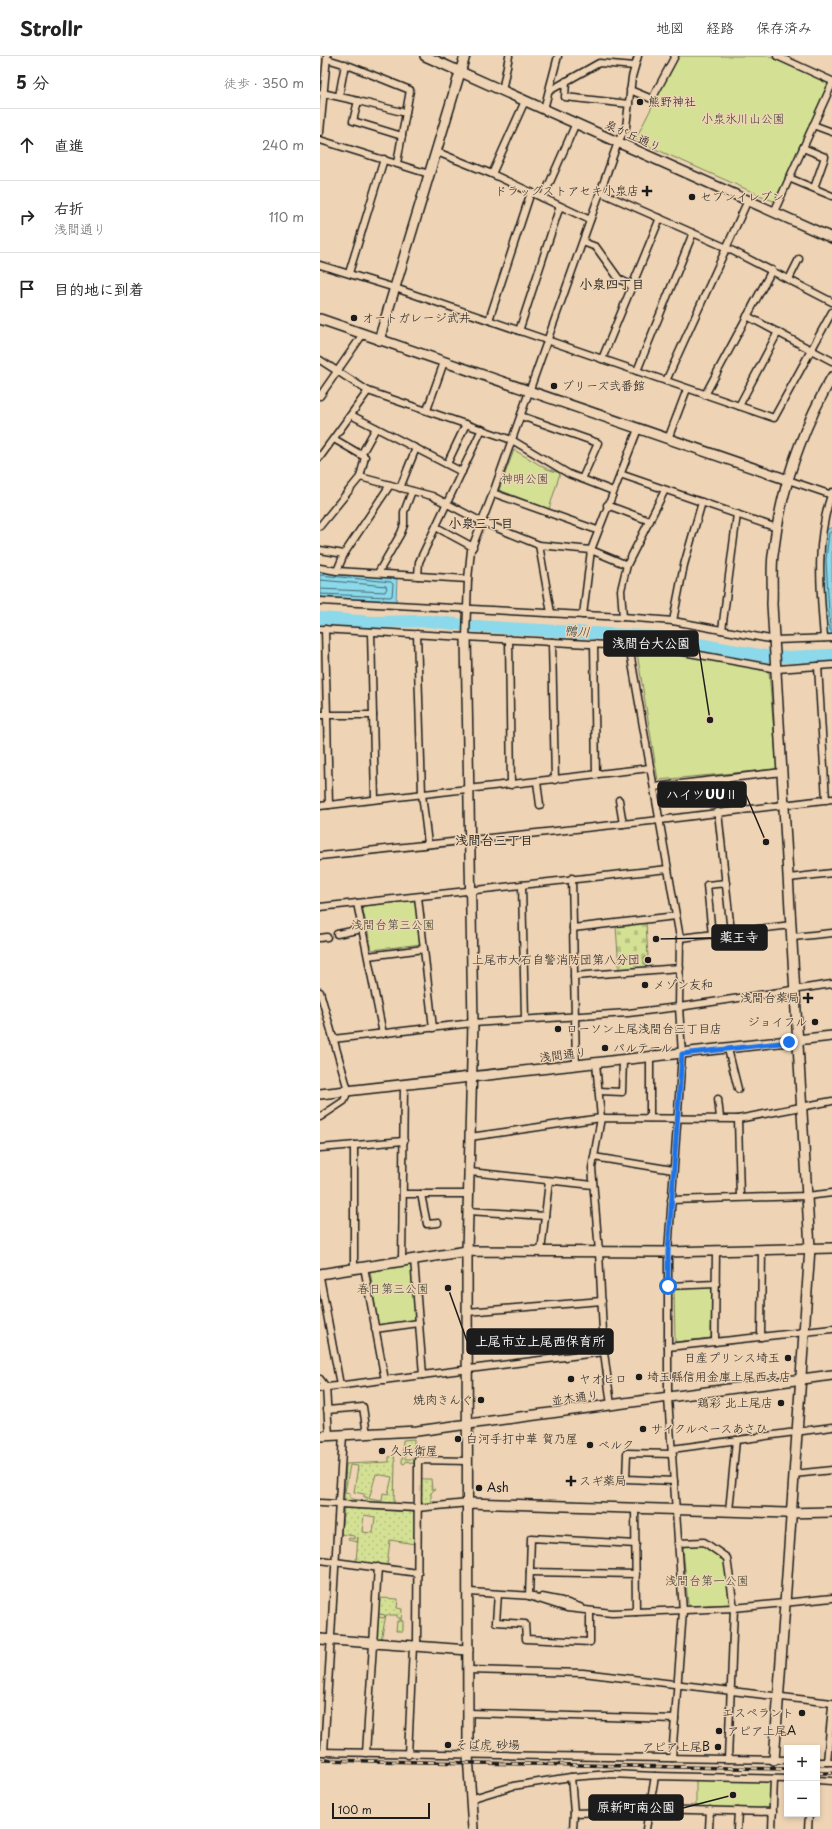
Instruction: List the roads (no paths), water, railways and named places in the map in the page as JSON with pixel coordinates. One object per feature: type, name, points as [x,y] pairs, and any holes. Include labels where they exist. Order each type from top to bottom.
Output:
[{"type":"street","name":"泉が丘通り","points":[[425,56],[832,238]]},
{"type":"street","points":[[379,340],[465,56]]},
{"type":"street","points":[[502,91],[509,56]]},
{"type":"street","points":[[544,109],[558,56]]},
{"type":"street","points":[[599,63],[601,56]]},
{"type":"street","points":[[473,1829],[468,1755],[469,1592],[467,1460],[467,1251],[473,1023],[470,789],[466,637],[468,579],[473,546],[530,392],[618,142],[626,127],[630,90],[638,56]]},
{"type":"street","points":[[630,90],[652,99],[675,56]]},
{"type":"street","points":[[774,212],[832,82],[790,59],[777,56]]},
{"type":"street","points":[[320,132],[322,93],[327,58],[410,90],[398,163]]},
{"type":"street","points":[[549,91],[599,63],[635,66]]},
{"type":"street","points":[[339,96],[344,64]]},
{"type":"street","points":[[566,81],[564,96],[629,104]]},
{"type":"street","points":[[322,93],[406,113]]},
{"type":"street","points":[[358,101],[352,121],[402,136]]},
{"type":"street","points":[[492,174],[525,101]]},
{"type":"street","points":[[543,198],[576,123]]},
{"type":"street","points":[[813,125],[832,132]]},
{"type":"street","points":[[320,140],[398,163],[429,174]]},
{"type":"street","points":[[803,148],[825,157],[814,188]]},
{"type":"street","points":[[437,152],[492,174],[590,220]]},
{"type":"street","points":[[349,274],[384,159]]},
{"type":"street","points":[[789,178],[832,196]]},
{"type":"street","points":[[489,320],[531,192]]},
{"type":"street","points":[[600,192],[727,248],[832,302]]},
{"type":"street","points":[[666,381],[748,200]]},
{"type":"street","points":[[519,331],[560,206]]},
{"type":"street","points":[[602,359],[660,218]]},
{"type":"street","points":[[637,371],[693,233]]},
{"type":"street","points":[[583,242],[596,247],[619,279],[633,286]]},
{"type":"street","points":[[789,279],[799,259]]},
{"type":"street","points":[[320,265],[395,288],[774,418],[832,312]]},
{"type":"street","points":[[705,395],[772,270]]},
{"type":"street","points":[[747,316],[832,362]]},
{"type":"street","points":[[320,319],[638,429],[832,494],[820,542],[819,567],[824,638]]},
{"type":"street","points":[[739,406],[778,332]]},
{"type":"street","points":[[320,396],[363,334]]},
{"type":"street","points":[[320,360],[368,391],[512,440],[569,474],[613,491]]},
{"type":"street","points":[[427,410],[444,362]]},
{"type":"street","points":[[774,1760],[810,1248],[777,668],[772,604],[773,556],[777,528],[795,455],[817,403],[832,377]]},
{"type":"street","points":[[668,439],[687,389]]},
{"type":"street","points":[[320,457],[368,391]]},
{"type":"street","points":[[351,415],[462,472]]},
{"type":"street","points":[[521,416],[598,443],[582,479]]},
{"type":"street","points":[[447,464],[466,424]]},
{"type":"street","points":[[361,455],[376,428]]},
{"type":"street","points":[[418,576],[419,562],[482,429]]},
{"type":"street","points":[[583,615],[591,550],[597,530],[638,429]]},
{"type":"street","points":[[320,526],[360,477],[365,457],[334,438]]},
{"type":"street","points":[[400,488],[416,448]]},
{"type":"street","points":[[620,474],[777,528]]},
{"type":"street","points":[[360,477],[432,496],[482,522],[539,545],[591,550],[627,565]]},
{"type":"street","points":[[337,571],[344,554],[390,485]]},
{"type":"street","points":[[623,616],[621,590],[627,565],[666,490]]},
{"type":"street","points":[[378,573],[401,533],[404,525],[404,512],[412,491]]},
{"type":"street","points":[[493,493],[597,530]]},
{"type":"street","points":[[673,621],[684,565],[702,502]]},
{"type":"street","points":[[607,505],[650,521]]},
{"type":"street","points":[[722,630],[737,514]]},
{"type":"street","points":[[825,521],[832,523]]},
{"type":"street","points":[[436,527],[473,546]]},
{"type":"street","points":[[539,545],[551,613]]},
{"type":"street","points":[[320,550],[344,554]]},
{"type":"street","points":[[320,568],[337,571],[468,579]]},
{"type":"street","points":[[320,601],[623,616],[673,621],[775,640],[832,638]]},
{"type":"street","points":[[329,805],[323,629],[629,646],[683,651],[777,668],[832,665]]},
{"type":"street","points":[[371,632],[375,799]]},
{"type":"street","points":[[417,634],[422,794],[428,844]]},
{"type":"street","points":[[508,639],[511,785]]},
{"type":"street","points":[[552,642],[555,780]]},
{"type":"street","points":[[594,644],[596,775]]},
{"type":"street","points":[[629,646],[680,938],[679,1007],[682,1054],[668,1252],[668,1398],[673,1451],[683,1611],[672,1758]]},
{"type":"street","points":[[320,856],[660,820],[829,799],[818,666]]},
{"type":"street","points":[[320,715],[373,715]]},
{"type":"street","points":[[320,806],[650,768]]},
{"type":"street","points":[[654,787],[782,772]]},
{"type":"street","points":[[537,782],[540,805]]},
{"type":"street","points":[[619,800],[623,824]]},
{"type":"street","points":[[718,812],[732,932]]},
{"type":"street","points":[[320,907],[418,897],[572,878],[668,869]]},
{"type":"street","points":[[789,878],[832,873]]},
{"type":"street","points":[[572,878],[576,1065]]},
{"type":"street","points":[[712,935],[707,885],[726,882]]},
{"type":"street","points":[[522,885],[525,1019]]},
{"type":"street","points":[[418,897],[434,1028]]},
{"type":"street","points":[[357,903],[383,1034]]},
{"type":"street","points":[[573,928],[676,916]]},
{"type":"street","points":[[680,938],[792,925]]},
{"type":"street","points":[[337,934],[362,929]]},
{"type":"street","points":[[792,937],[832,933]]},
{"type":"street","points":[[368,956],[424,949]]},
{"type":"street","points":[[574,976],[680,968]]},
{"type":"street","points":[[333,1038],[383,1034],[473,1023],[679,1007],[795,988],[832,984]]},
{"type":"street","points":[[320,992],[348,1090],[344,1101],[320,1117]]},
{"type":"street","name":"浅間通り","points":[[320,1094],[728,1049],[832,1036]]},
{"type":"street","points":[[728,1049],[738,1089]]},
{"type":"street","points":[[650,1057],[650,1118]]},
{"type":"street","points":[[599,1091],[622,1092],[623,1060]]},
{"type":"street","points":[[596,1063],[602,1118],[592,1168],[599,1252],[604,1352],[611,1406]]},
{"type":"street","points":[[402,1261],[404,1085]]},
{"type":"street","points":[[718,1099],[720,1118]]},
{"type":"street","points":[[470,1137],[602,1118],[738,1118],[832,1101]]},
{"type":"street","points":[[738,1118],[740,1197]]},
{"type":"street","points":[[320,1148],[404,1141]]},
{"type":"street","points":[[354,1145],[354,1268]]},
{"type":"street","points":[[594,1157],[673,1170]]},
{"type":"street","points":[[470,1172],[593,1185]]},
{"type":"street","points":[[541,1252],[549,1181]]},
{"type":"street","points":[[671,1200],[807,1196],[832,1193]]},
{"type":"street","points":[[403,1194],[469,1194]]},
{"type":"street","points":[[421,1194],[427,1224],[438,1223]]},
{"type":"street","points":[[468,1211],[545,1216]]},
{"type":"street","points":[[320,1274],[467,1251],[668,1252],[832,1248]]},
{"type":"street","points":[[761,1337],[762,1249]]},
{"type":"street","points":[[715,1342],[716,1251]]},
{"type":"street","points":[[414,1259],[423,1375]]},
{"type":"street","points":[[364,1267],[385,1380]]},
{"type":"street","points":[[320,1277],[340,1385]]},
{"type":"street","points":[[668,1286],[716,1284]]},
{"type":"street","points":[[467,1312],[602,1301]]},
{"type":"street","points":[[375,1329],[419,1323]]},
{"type":"street","points":[[668,1347],[832,1329]]},
{"type":"street","points":[[323,1388],[604,1352]]},
{"type":"street","name":"並木通り","points":[[324,1436],[367,1434],[467,1424],[611,1406],[832,1375]]},
{"type":"street","points":[[320,1378],[327,1410],[324,1436]]},
{"type":"street","points":[[327,1410],[363,1407],[367,1434]]},
{"type":"street","points":[[674,1481],[626,1480],[627,1453],[673,1451],[736,1440],[832,1427]]},
{"type":"street","points":[[343,1435],[331,1640],[322,1752],[408,1755],[784,1760]]},
{"type":"street","points":[[729,1511],[736,1440]]},
{"type":"street","points":[[408,1755],[418,1573],[418,1460],[467,1460]]},
{"type":"street","points":[[794,1474],[832,1470]]},
{"type":"street","points":[[320,1502],[417,1508],[468,1504],[792,1513],[832,1512]]},
{"type":"street","points":[[636,1508],[636,1612]]},
{"type":"street","points":[[530,1596],[531,1538],[636,1544]]},
{"type":"street","points":[[678,1543],[704,1542],[727,1558],[734,1608],[728,1759]]},
{"type":"street","points":[[320,1560],[418,1573]]},
{"type":"street","points":[[366,1753],[378,1567]]},
{"type":"street","points":[[530,1572],[636,1574]]},
{"type":"street","points":[[469,1592],[552,1598],[590,1611],[612,1613],[734,1608],[832,1598]]},
{"type":"street","points":[[498,1594],[496,1622],[525,1624],[526,1639],[590,1642],[590,1611]]},
{"type":"street","points":[[320,1639],[468,1650]]},
{"type":"street","points":[[468,1670],[583,1673],[779,1696],[832,1704],[830,1762]]},
{"type":"street","points":[[469,1713],[675,1719]]},
{"type":"street","points":[[470,1799],[514,1786],[571,1777],[611,1774],[784,1779]]},
{"type":"street","points":[[646,1829],[655,1776]]},
{"type":"street","points":[[571,1777],[574,1813],[573,1829]]},
{"type":"street","points":[[772,1829],[774,1779]]},
{"type":"street","points":[[820,1780],[832,1781]]},
{"type":"street","points":[[650,1809],[773,1812]]},
{"type":"street","points":[[709,1829],[710,1810]]},
{"type":"street","points":[[737,1829],[738,1811]]},
{"type":"street","points":[[574,1813],[608,1812],[649,1816]]},
{"type":"street","points":[[808,1829],[809,1817]]},
{"type":"water","points":[[832,527],[832,636],[826,633],[822,560],[826,530]]},
{"type":"water","points":[[320,571],[397,578],[396,602],[320,598]]},
{"type":"waterway","name":"鴨川","points":[[320,618],[373,622],[429,621],[473,626],[659,637],[765,656],[787,657],[832,655]]},
{"type":"railway","points":[[320,1760],[784,1769]]},
{"type":"railway","points":[[820,1773],[832,1773]]},
{"type":"place","name":"熊野神社","points":[[640,102]]},
{"type":"place","name":"ドラッグストアセキ小泉店","points":[[647,191]]},
{"type":"place","name":"セブンイレブン","points":[[692,197]]},
{"type":"place","name":"オートガレージ武井","points":[[354,318]]},
{"type":"place","name":"ブリーズ弐番館","points":[[554,386]]},
{"type":"place","name":"浅間台大公園","points":[[710,720]]},
{"type":"place","name":"ハイツUUⅡ","points":[[766,842]]},
{"type":"place","name":"薬王寺","points":[[656,939]]},
{"type":"place","name":"上尾市大石自警消防団第八分団","points":[[648,960]]},
{"type":"place","name":"メゾン友和","points":[[645,985]]},
{"type":"place","name":"浅間台薬局","points":[[808,998]]},
{"type":"place","name":"ジョイフル","points":[[815,1022]]},
{"type":"place","name":"ローソン上尾浅間台三丁目店","points":[[558,1029]]},
{"type":"place","name":"パルテール","points":[[605,1048]]},
{"type":"place","name":"上尾市立上尾西保育所","points":[[448,1288]]},
{"type":"place","name":"日産プリンス埼玉","points":[[788,1358]]},
{"type":"place","name":"埼玉縣信用金庫上尾西支店","points":[[639,1377]]},
{"type":"place","name":"ヤオヒロ","points":[[571,1379]]},
{"type":"place","name":"焼肉きんぐ","points":[[481,1400]]},
{"type":"place","name":"鶏彩 北上尾店","points":[[781,1403]]},
{"type":"place","name":"サイクルベースあさひ","points":[[643,1429]]},
{"type":"place","name":"白河手打中華 賀乃屋","points":[[458,1439]]},
{"type":"place","name":"ベルク","points":[[590,1445]]},
{"type":"place","name":"久兵衛屋","points":[[382,1451]]},
{"type":"place","name":"スギ薬局","points":[[571,1481]]},
{"type":"place","name":"Ash","points":[[479,1488]]},
{"type":"place","name":"エスペラント","points":[[802,1713]]},
{"type":"place","name":"アピア上尾A","points":[[719,1731]]},
{"type":"place","name":"そば虎 砂場","points":[[448,1745]]},
{"type":"place","name":"アピア上尾B","points":[[718,1747]]},
{"type":"place","name":"原新町南公園","points":[[733,1795]]},
{"type":"district","name":"小泉四丁目","points":[[612,284]]},
{"type":"district","name":"小泉三丁目","points":[[481,523]]},
{"type":"district","name":"浅間台三丁目","points":[[494,840]]},
{"type":"park label","name":"小泉氷川山公園","points":[[743,119]]},
{"type":"park label","name":"神明公園","points":[[525,479]]},
{"type":"park label","name":"浅間台第三公園","points":[[393,925]]},
{"type":"park label","name":"春日第三公園","points":[[393,1289]]},
{"type":"park label","name":"浅間台第一公園","points":[[707,1581]]}]
